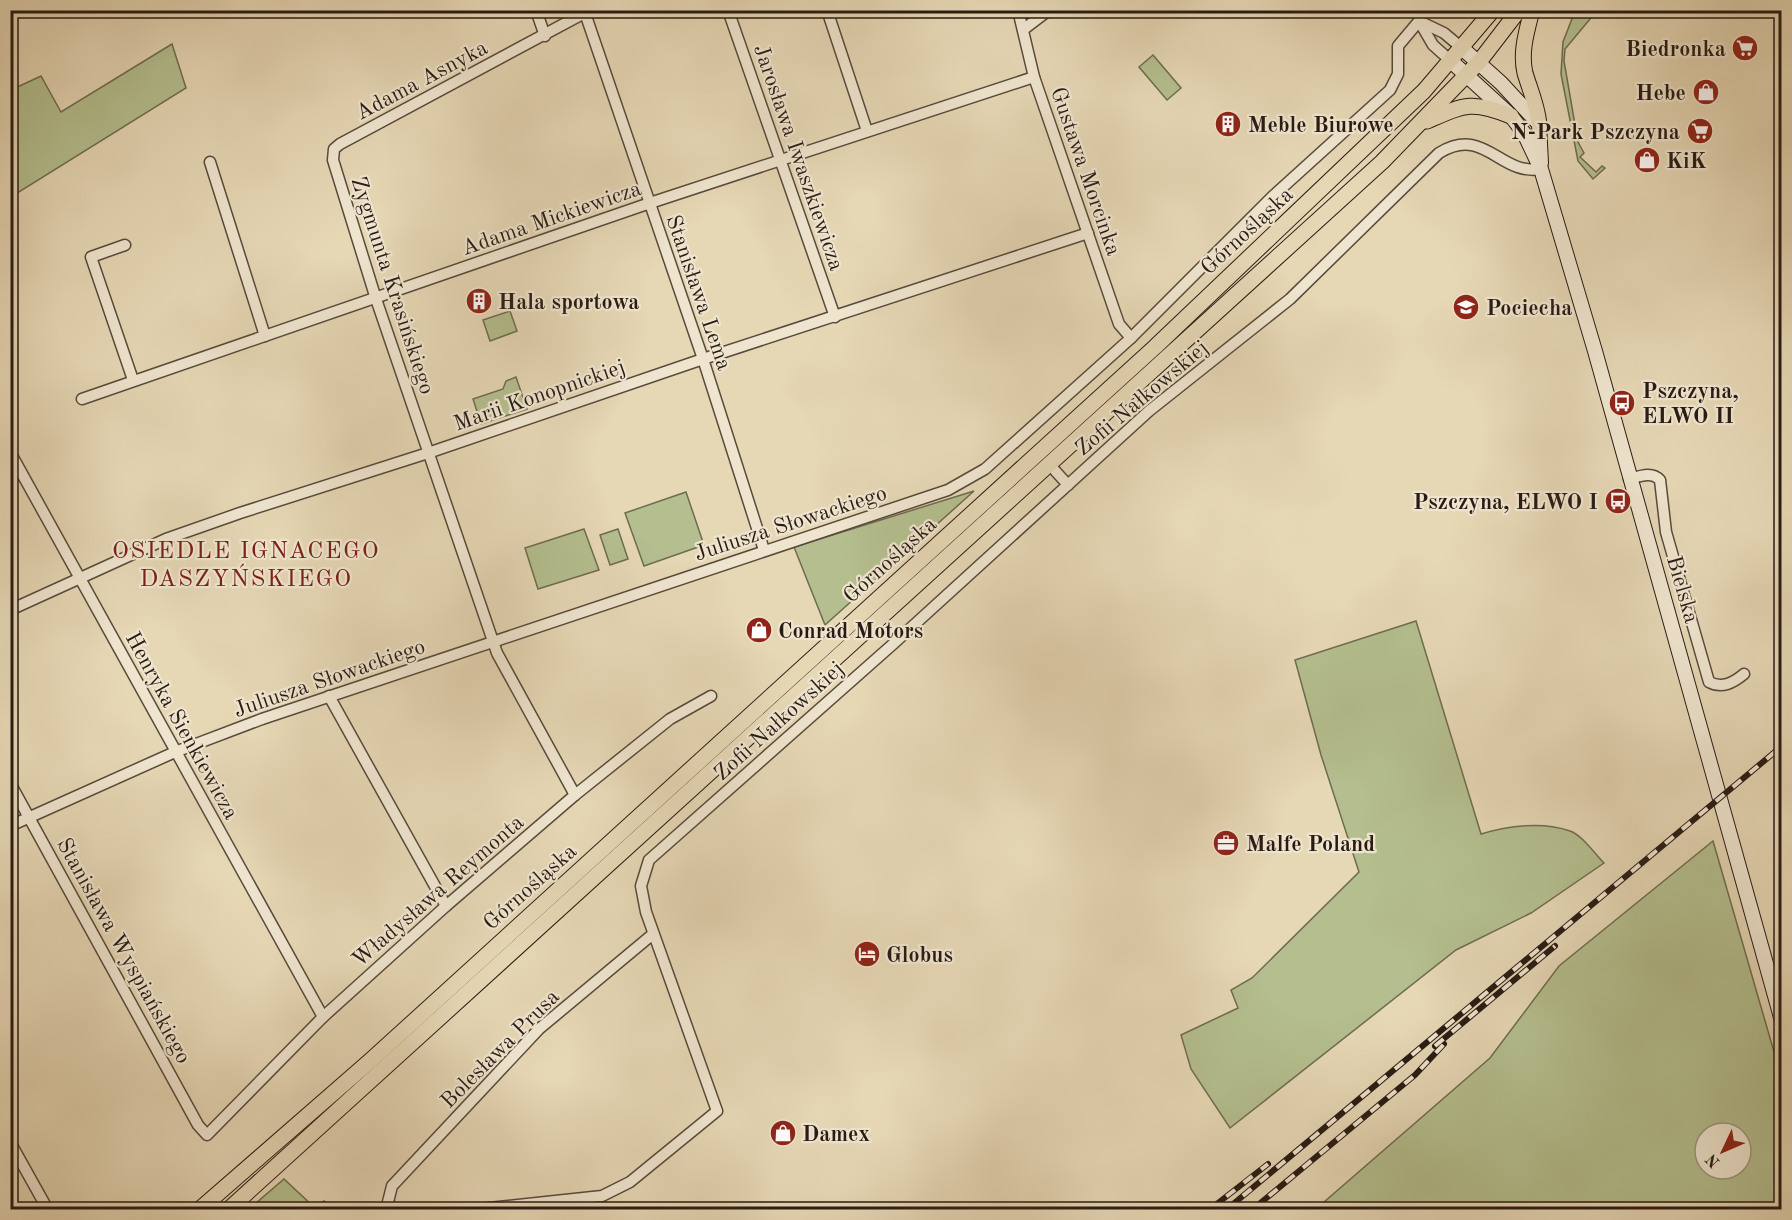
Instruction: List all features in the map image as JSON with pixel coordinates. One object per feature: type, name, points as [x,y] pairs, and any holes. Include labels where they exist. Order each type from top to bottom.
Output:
[{"type":"main road","points":[[1493,10],[1463,49],[1479,62],[1539,124]]},
{"type":"main road","points":[[1468,75],[1519,10]]},
{"type":"main road","points":[[1532,10],[1524,45],[1525,71],[1536,104],[1539,124]]},
{"type":"main road","name":"Górnośląska","points":[[199,1209],[379,1053],[1155,347],[1396,119],[1463,49]]},
{"type":"main road","name":"Bielska","points":[[1452,62],[1511,116],[1524,133],[1541,169],[1595,351],[1782,1021]]},
{"type":"main road","name":"Górnośląska","points":[[228,1209],[1421,124],[1468,75]]},
{"type":"main road","points":[[1421,124],[1465,105],[1478,106],[1511,116]]},
{"type":"main road","name":"Bielska","points":[[1539,124],[1541,169]]},
{"type":"street","points":[[536,10],[545,36]]},
{"type":"street","name":"Jarosława Iwaszkiewicza","points":[[728,10],[835,317]]},
{"type":"street","points":[[827,10],[867,131]]},
{"type":"street","name":"Gustawa Morcinka","points":[[1018,10],[1034,77],[1119,324],[1131,338]]},
{"type":"street","points":[[1024,29],[1049,10]]},
{"type":"street","name":"Adama Asnyka","points":[[334,149],[587,12]]},
{"type":"street","name":"Stanisława Lema","points":[[587,12],[764,550]]},
{"type":"street","points":[[1419,21],[1444,33],[1463,49]]},
{"type":"street","points":[[1419,21],[1433,45],[1452,62]]},
{"type":"street","name":"Juliusza Słowackiego","points":[[10,826],[176,752],[329,696],[494,643],[764,550],[948,490],[985,469],[1131,338],[1274,196],[1390,90],[1398,74],[1398,46],[1419,21]]},
{"type":"street","name":"Adama Mickiewicza","points":[[82,399],[650,203],[1034,77]]},
{"type":"street","name":"Zofii Nałkowskiej","points":[[470,1209],[602,1196],[630,1182],[717,1111],[653,934],[641,886],[649,860],[1149,411],[1290,299],[1439,153],[1451,146],[1473,144],[1521,170],[1541,169]]},
{"type":"street","name":"Zygmunta Krasińskiego","points":[[334,149],[333,160],[376,299],[494,643],[575,795]]},
{"type":"street","points":[[210,162],[265,336]]},
{"type":"street","name":"Marii Konopnickiej","points":[[10,610],[166,539],[217,521],[1088,233]]},
{"type":"street","points":[[125,245],[91,258],[134,380]]},
{"type":"street","name":"Henryka Sienkiewicza","points":[[10,452],[323,1017]]},
{"type":"street","points":[[1049,464],[1068,485]]},
{"type":"street","points":[[1629,479],[1648,474],[1656,475],[1660,480],[1666,532],[1709,682],[1725,685],[1744,674]]},
{"type":"street","points":[[329,696],[446,906]]},
{"type":"street","name":"Władysława Reymonta","points":[[207,1135],[323,1017],[446,906],[575,795],[670,719],[711,696]]},
{"type":"street","name":"Stanisława Wyspiańskiego","points":[[10,783],[198,1125],[207,1135]]},
{"type":"street","name":"Bolesława Prusa","points":[[391,1206],[392,1186],[539,1029],[653,934]]},
{"type":"street","points":[[10,1142],[48,1209]]},
{"type":"green space","points":[[1575,11],[1595,11],[1565,49],[1564,61],[1578,142],[1584,153],[1580,157],[1596,172],[1602,166],[1605,168],[1593,179],[1578,161],[1561,74],[1563,42]]},
{"type":"green space","points":[[172,44],[186,88],[11,197],[11,90],[41,76],[61,112]]},
{"type":"green space","points":[[1153,55],[1181,88],[1167,100],[1139,67]]},
{"type":"green space","points":[[510,311],[517,331],[490,341],[483,320]]},
{"type":"green space","points":[[516,377],[527,409],[481,424],[473,399],[503,389],[506,381]]},
{"type":"green space","points":[[974,491],[825,625],[794,547]]},
{"type":"green space","points":[[686,492],[704,545],[644,566],[625,513]]},
{"type":"green space","points":[[584,529],[599,570],[538,589],[525,548]]},
{"type":"green space","points":[[618,529],[628,559],[610,565],[600,535]]},
{"type":"green space","points":[[1416,621],[1481,834],[1537,825],[1559,828],[1579,836],[1604,863],[1531,913],[1456,950],[1230,1128],[1191,1069],[1181,1035],[1238,1008],[1231,990],[1252,978],[1359,872],[1321,755],[1295,660]]},
{"type":"green space","points":[[1713,841],[1781,1076],[1781,1209],[1316,1209],[1490,1058],[1559,966]]},
{"type":"green space","points":[[284,1179],[314,1207],[324,1201],[333,1209],[249,1209]]},
{"type":"railway","points":[[1226,1210],[1782,746]]},
{"type":"railway","points":[[1435,1046],[1555,946]]},
{"type":"railway","points":[[1252,1210],[1415,1075],[1444,1044]]},
{"type":"railway","points":[[1209,1210],[1268,1164]]},
{"type":"place","name":"Biedronka","points":[[1745,48]]},
{"type":"place","name":"Hebe","points":[[1706,92]]},
{"type":"place","name":"Meble Biurowe","points":[[1228,124]]},
{"type":"place","name":"N-Park Pszczyna","points":[[1700,131]]},
{"type":"place","name":"KiK","points":[[1647,160]]},
{"type":"place","name":"Hala sportowa","points":[[479,301]]},
{"type":"place","name":"Pociecha","points":[[1466,307]]},
{"type":"place","name":"Pszczyna, ELWO II","points":[[1622,403]]},
{"type":"place","name":"Pszczyna, ELWO I","points":[[1618,501]]},
{"type":"place","name":"Conrad Motors","points":[[759,630]]},
{"type":"place","name":"Malfe Poland","points":[[1226,843]]},
{"type":"place","name":"Globus","points":[[867,954]]},
{"type":"place","name":"Damex","points":[[783,1133]]},
{"type":"district","name":"OSIEDLE IGNACEGO DASZYŃSKIEGO","points":[[246,564]]}]
